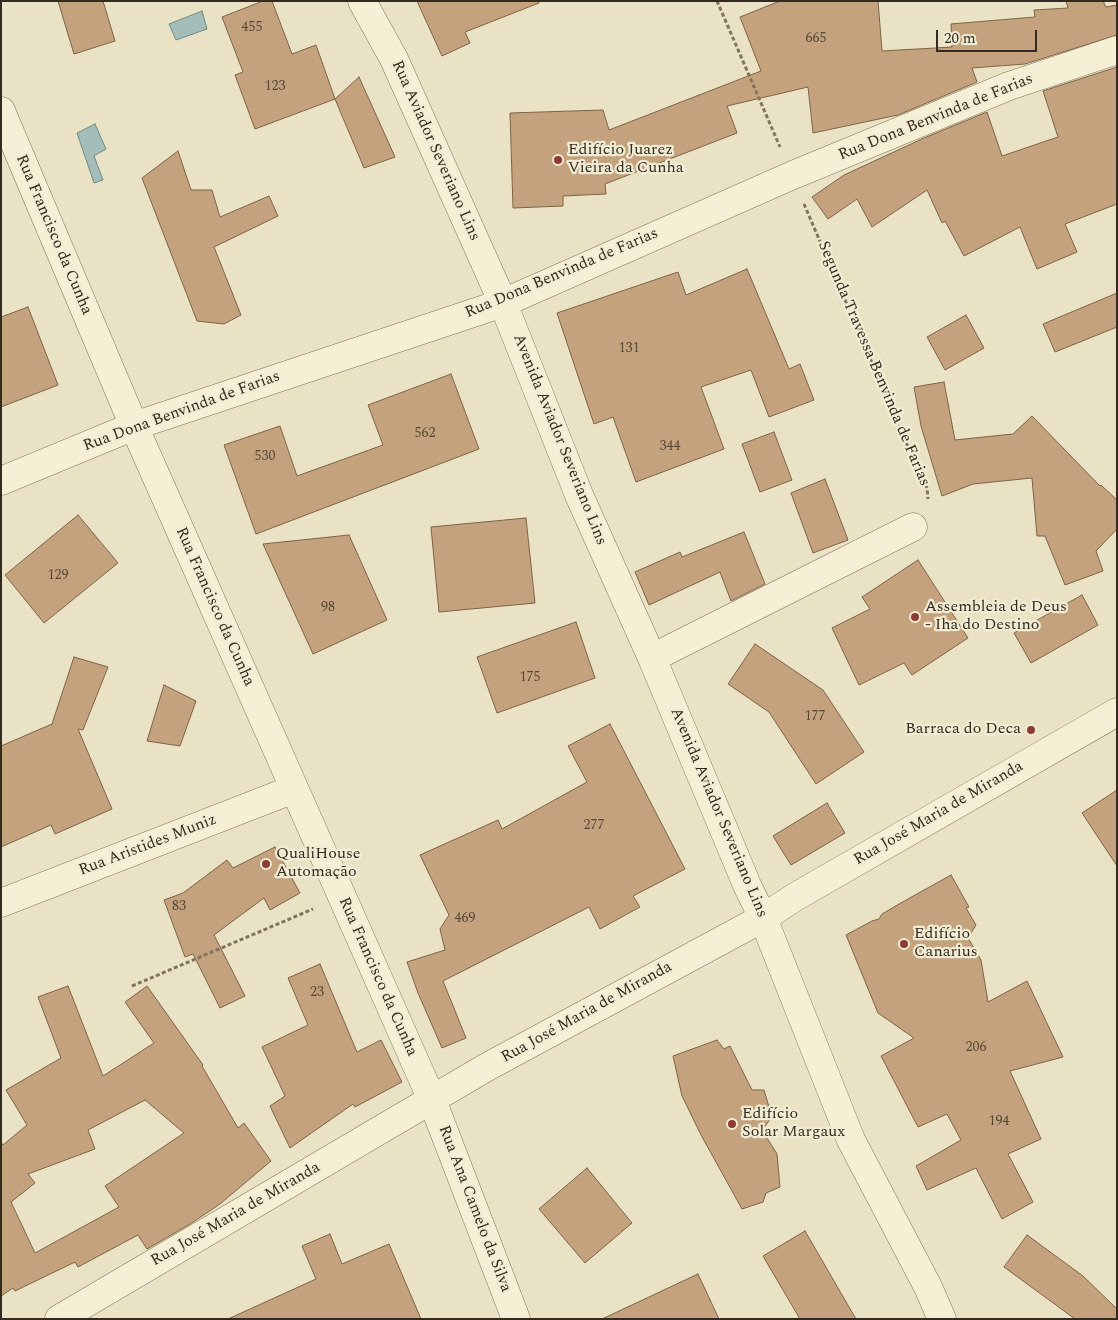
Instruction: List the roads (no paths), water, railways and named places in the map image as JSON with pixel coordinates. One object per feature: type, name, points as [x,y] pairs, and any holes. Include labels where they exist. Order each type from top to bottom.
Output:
[{"type":"street","name":"Rua Aviador Severiano Lins","points":[[362,1],[394,59],[503,302]]},
{"type":"street","name":"Rua Dona Benvinda de Farias","points":[[1,481],[134,426],[503,302],[793,176],[1009,86],[1117,50]]},
{"type":"street","name":"Rua Francisco da Cunha","points":[[1,111],[134,426],[432,1100]]},
{"type":"street","name":"Avenida Aviador Severiano Lins","points":[[503,302],[579,495],[652,658],[747,885],[763,918],[851,1140],[928,1287],[942,1319]]},
{"type":"street","points":[[652,658],[913,526]]},
{"type":"street","name":"Rua José Maria de Miranda","points":[[59,1319],[97,1309],[487,1067],[763,918],[795,897],[1117,712]]},
{"type":"street","name":"Rua Aristides Muniz","points":[[1,903],[294,789]]},
{"type":"street","name":"Rua Ana Camelo da Silva","points":[[432,1100],[516,1319]]},
{"type":"water","points":[[202,11],[207,29],[176,40],[169,24]]},
{"type":"water","points":[[95,124],[106,149],[94,156],[103,180],[94,183],[77,133]]},
{"type":"place","name":"Edifício Juarez Vieira da Cunha","points":[[558,160]]},
{"type":"place","name":"Assembleia de Deus - Iha do Destino","points":[[915,617]]},
{"type":"place","name":"Barraca do Deca","points":[[1031,730]]},
{"type":"place","name":"QualiHouse Automação","points":[[266,864]]},
{"type":"place","name":"Edifício Canarius","points":[[904,944]]},
{"type":"place","name":"Edifício Solar Margaux","points":[[732,1124]]}]
